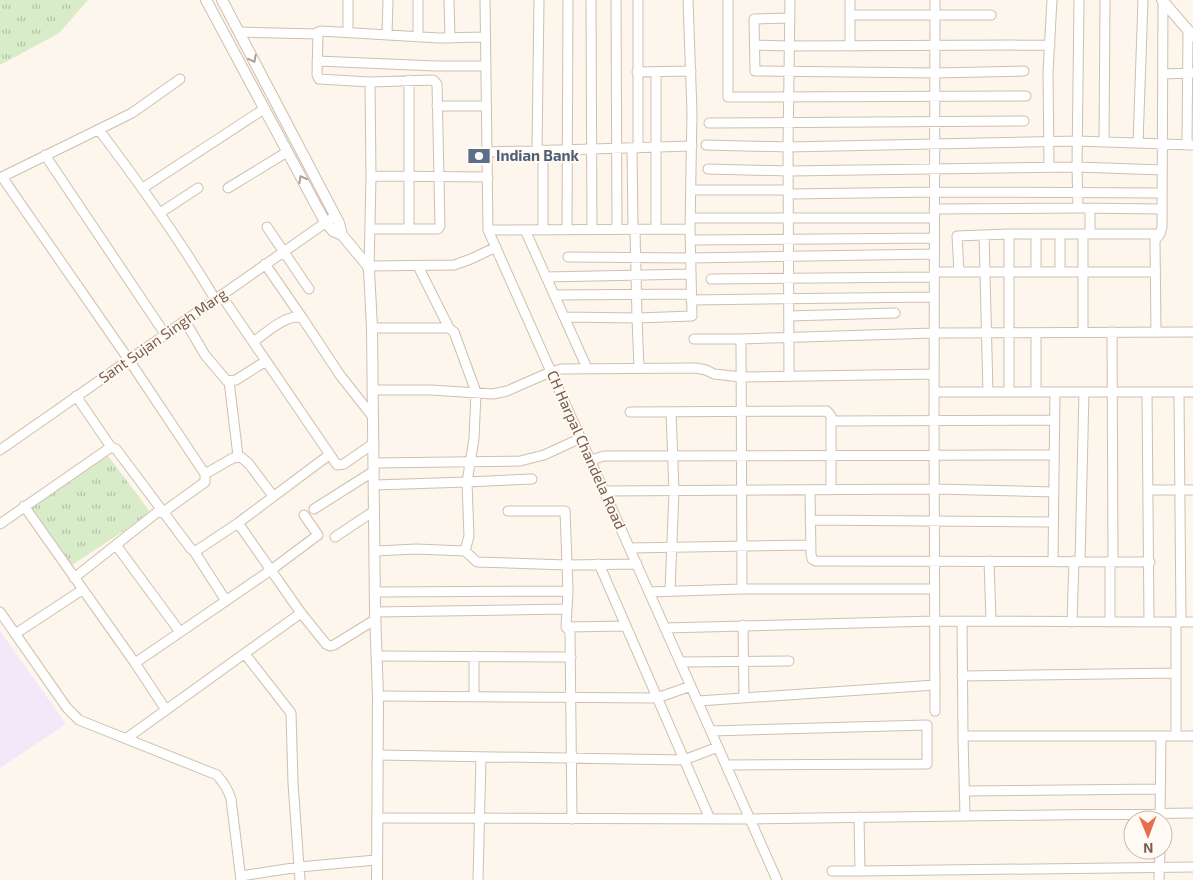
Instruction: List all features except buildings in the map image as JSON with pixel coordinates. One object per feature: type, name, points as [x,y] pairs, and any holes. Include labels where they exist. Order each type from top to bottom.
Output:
[{"type":"street","points":[[206,0],[325,222],[333,231],[342,235]]},
{"type":"street","points":[[222,0],[335,216],[342,235],[369,268]]},
{"type":"street","points":[[348,0],[348,32]]},
{"type":"street","points":[[387,34],[388,0]]},
{"type":"street","points":[[418,0],[418,36]]},
{"type":"street","points":[[449,0],[450,38]]},
{"type":"street","name":"CH Harpal Chandela Road","points":[[485,0],[488,230],[777,880]]},
{"type":"street","points":[[539,0],[540,150],[543,230]]},
{"type":"street","points":[[567,230],[568,0]]},
{"type":"street","points":[[591,0],[592,230]]},
{"type":"street","points":[[616,0],[617,230]]},
{"type":"street","points":[[638,0],[634,229],[639,368]]},
{"type":"street","points":[[564,317],[637,318],[692,316],[690,229],[692,146],[688,0]]},
{"type":"street","points":[[728,0],[728,97],[1026,96]]},
{"type":"street","points":[[789,376],[788,147],[790,0]]},
{"type":"street","points":[[850,0],[850,46]]},
{"type":"street","points":[[935,0],[935,711]]},
{"type":"street","points":[[1050,167],[1052,0]]},
{"type":"street","points":[[1078,208],[1079,0]]},
{"type":"street","points":[[1104,142],[1105,0]]},
{"type":"street","points":[[1138,143],[1142,0]]},
{"type":"street","points":[[706,145],[788,147],[1077,141],[1190,145],[1191,33],[1163,1]]},
{"type":"street","points":[[1156,332],[1155,240],[1160,234],[1162,193],[1163,1]]},
{"type":"street","points":[[850,15],[991,15]]},
{"type":"street","points":[[790,18],[754,19],[755,71],[935,73],[1024,71]]},
{"type":"street","points":[[370,229],[438,229],[440,226],[436,82],[433,80],[370,82],[320,80],[317,75],[318,34],[321,30],[450,38],[486,37]]},
{"type":"street","points":[[239,32],[318,34]]},
{"type":"street","points":[[754,45],[1050,45]]},
{"type":"street","points":[[317,62],[486,66]]},
{"type":"street","points":[[637,72],[691,71]]},
{"type":"street","points":[[656,72],[656,229]]},
{"type":"street","points":[[1163,74],[1191,73]]},
{"type":"street","points":[[74,578],[161,511],[204,482],[205,474],[129,360],[1,178],[132,113],[180,78]]},
{"type":"street","points":[[409,80],[409,228]]},
{"type":"street","points":[[370,82],[371,176],[369,268],[372,328],[378,696],[377,880]]},
{"type":"street","points":[[437,106],[486,106]]},
{"type":"street","points":[[143,188],[264,108]]},
{"type":"street","points":[[709,123],[1024,121]]},
{"type":"street","points":[[99,130],[143,188],[218,297],[253,342],[336,465],[341,466],[374,443]]},
{"type":"street","points":[[487,152],[692,146]]},
{"type":"street","points":[[228,188],[287,152]]},
{"type":"street","points":[[45,155],[165,334]]},
{"type":"street","points":[[708,169],[788,171],[1078,167],[1162,170]]},
{"type":"street","points":[[371,176],[488,177]]},
{"type":"street","points":[[160,213],[198,188]]},
{"type":"street","points":[[692,190],[1162,193]]},
{"type":"street","points":[[691,218],[788,218],[1078,208],[1161,209]]},
{"type":"street","points":[[1084,332],[1082,273],[1090,208]]},
{"type":"street","name":"Sant Sujan Singh Marg","points":[[0,450],[335,216]]},
{"type":"street","points":[[267,227],[308,289]]},
{"type":"street","points":[[488,230],[690,229]]},
{"type":"street","points":[[524,230],[587,368]]},
{"type":"street","points":[[1008,392],[1010,334],[1009,234]]},
{"type":"street","points":[[1036,234],[1036,272]]},
{"type":"street","points":[[1060,234],[1060,272]]},
{"type":"street","points":[[959,272],[957,236],[1160,234]]},
{"type":"street","points":[[984,235],[988,392]]},
{"type":"street","points":[[690,240],[934,238]]},
{"type":"street","points":[[369,268],[458,264],[496,247]]},
{"type":"street","points":[[568,257],[691,258],[934,254]]},
{"type":"street","points":[[265,264],[340,375],[373,417]]},
{"type":"street","points":[[418,266],[449,328],[454,332],[476,392],[476,420],[467,482],[469,536],[464,550]]},
{"type":"street","points":[[711,279],[959,272],[1156,272]]},
{"type":"street","points":[[546,277],[691,274]]},
{"type":"street","points":[[554,295],[636,294],[691,297],[789,298],[934,297]]},
{"type":"street","points":[[789,316],[895,313]]},
{"type":"street","points":[[253,342],[287,318],[296,316],[303,319]]},
{"type":"street","points":[[185,320],[205,354],[224,379],[229,381],[236,380],[266,361]]},
{"type":"street","points":[[372,328],[449,328]]},
{"type":"street","points":[[694,339],[986,332],[1010,334],[1193,332]]},
{"type":"street","points":[[1110,622],[1112,332]]},
{"type":"street","points":[[1036,333],[1036,392]]},
{"type":"street","points":[[741,339],[742,589]]},
{"type":"street","points":[[372,390],[492,394],[507,391],[551,372],[562,369],[587,368],[696,368],[714,374],[741,377],[934,374]]},
{"type":"street","points":[[229,381],[238,456]]},
{"type":"street","points":[[934,392],[1193,392]]},
{"type":"street","points":[[1052,561],[1055,392]]},
{"type":"street","points":[[1072,622],[1077,561],[1084,392]]},
{"type":"street","points":[[1147,392],[1150,562],[1149,622]]},
{"type":"street","points":[[1176,736],[1176,673],[1179,622],[1179,392]]},
{"type":"street","points":[[76,396],[111,447],[116,449],[161,511],[194,551],[226,601]]},
{"type":"street","points":[[630,412],[827,411],[831,421],[831,490]]},
{"type":"street","points":[[670,591],[674,491],[671,412]]},
{"type":"street","points":[[831,421],[1054,420]]},
{"type":"street","points":[[314,509],[374,467],[532,459],[581,438]]},
{"type":"street","points":[[0,524],[111,447]]},
{"type":"street","points":[[194,551],[201,549],[238,523],[329,455]]},
{"type":"street","points":[[591,460],[604,456],[1054,455]]},
{"type":"street","points":[[205,474],[238,456],[244,458],[273,496]]},
{"type":"street","points":[[375,485],[532,478]]},
{"type":"street","points":[[604,491],[934,489],[1053,492]]},
{"type":"street","points":[[810,490],[811,557],[812,560],[816,561],[1150,562]]},
{"type":"street","points":[[1149,490],[1193,490]]},
{"type":"street","points":[[24,506],[166,710]]},
{"type":"street","points":[[335,537],[374,511]]},
{"type":"street","points":[[508,511],[565,511],[568,591],[566,628],[570,632],[572,819]]},
{"type":"street","points":[[135,663],[271,570],[318,535],[304,515]]},
{"type":"street","points":[[810,520],[1053,522]]},
{"type":"street","points":[[238,523],[301,613],[326,644],[330,646],[376,615],[567,609]]},
{"type":"street","points":[[630,548],[810,544]]},
{"type":"street","points":[[116,545],[180,632]]},
{"type":"street","points":[[375,551],[417,549],[464,550],[477,562],[566,565],[637,564]]},
{"type":"street","points":[[989,561],[991,621]]},
{"type":"street","points":[[599,564],[710,819]]},
{"type":"street","points":[[649,592],[742,589],[934,589]]},
{"type":"street","points":[[16,634],[82,590]]},
{"type":"street","points":[[375,592],[568,591]]},
{"type":"street","points":[[0,612],[67,708],[79,720],[217,775],[227,788],[231,800],[241,878],[299,868],[376,860]]},
{"type":"street","points":[[127,738],[301,613]]},
{"type":"street","points":[[665,628],[962,620],[1193,622]]},
{"type":"street","points":[[962,620],[965,816]]},
{"type":"street","points":[[743,625],[744,697]]},
{"type":"street","points":[[566,628],[625,626]]},
{"type":"street","points":[[245,654],[291,713],[293,783],[300,880]]},
{"type":"street","points":[[377,656],[570,657]]},
{"type":"street","points":[[474,656],[474,696]]},
{"type":"street","points":[[681,662],[743,663],[789,661]]},
{"type":"street","points":[[962,676],[1176,673]]},
{"type":"street","points":[[698,701],[935,685]]},
{"type":"street","points":[[378,696],[657,698],[691,686]]},
{"type":"street","points":[[711,731],[927,726],[927,764],[726,765]]},
{"type":"street","points":[[963,736],[1193,736]]},
{"type":"street","points":[[1160,810],[1161,736]]},
{"type":"street","points":[[378,755],[684,760],[718,747]]},
{"type":"street","points":[[478,880],[481,757]]},
{"type":"street","points":[[964,791],[1160,789]]},
{"type":"street","points":[[1173,816],[1193,814]]},
{"type":"street","points":[[378,818],[750,819],[965,816],[1123,817]]},
{"type":"street","points":[[859,817],[860,870]]},
{"type":"street","points":[[1159,880],[1160,860]]},
{"type":"street","points":[[832,871],[1193,867]]},
{"type":"shaded area","points":[[0,631],[66,724],[0,768]]},
{"type":"green space","points":[[0,0],[88,0],[59,33],[0,65]]},
{"type":"green space","points":[[105,452],[151,513],[72,565],[30,507]]},
{"type":"place","name":"Indian Bank","points":[[479,156]]}]
